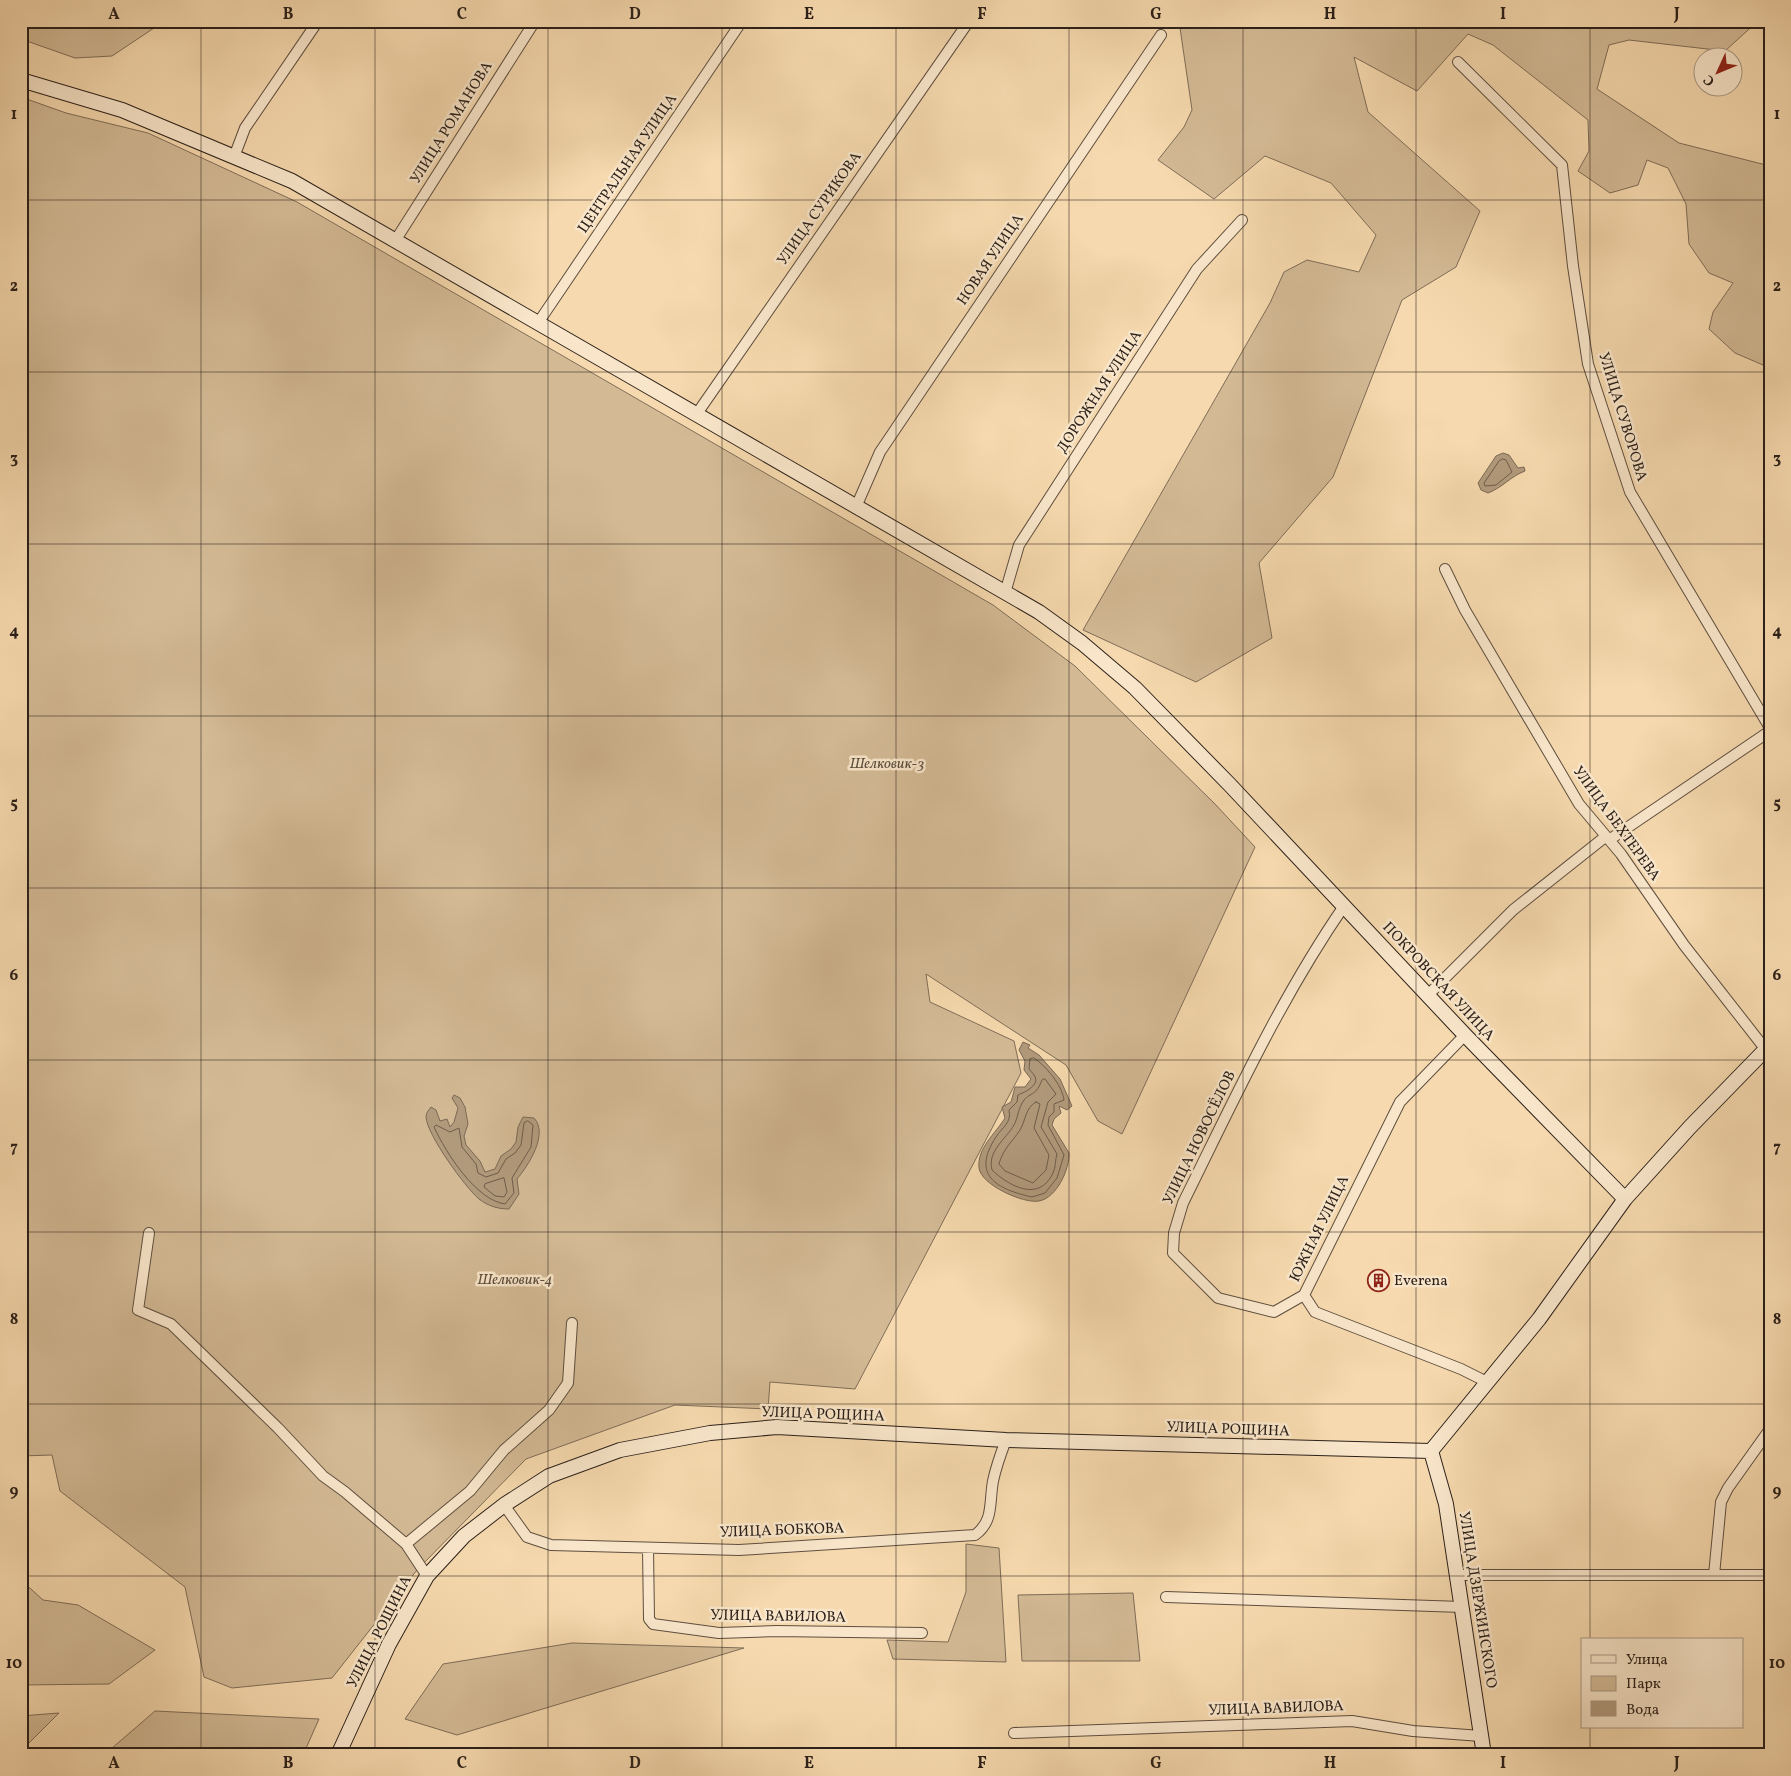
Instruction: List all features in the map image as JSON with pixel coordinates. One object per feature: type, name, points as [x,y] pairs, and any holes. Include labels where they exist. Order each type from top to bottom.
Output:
[{"type":"street","points":[[234,157],[245,128],[318,21]]},
{"type":"street","name":"УЛИЦА РОМАНОВА","points":[[396,241],[535,21]]},
{"type":"street","name":"ЦЕНТРАЛЬНАЯ УЛИЦА","points":[[538,323],[742,21]]},
{"type":"street","name":"УЛИЦА СУРИКОВА","points":[[696,415],[969,21]]},
{"type":"street","name":"НОВАЯ УЛИЦА","points":[[856,507],[880,452],[1161,35]]},
{"type":"street","name":"УЛИЦА СУВОРОВА","points":[[1458,62],[1562,165],[1573,266],[1588,364],[1630,492],[1770,729]]},
{"type":"street","name":"ПОКРОВСКАЯ УЛИЦА","points":[[21,80],[122,110],[292,181],[1039,612],[1082,643],[1135,688],[1230,785],[1465,1035],[1625,1199]]},
{"type":"street","name":"ДОРОЖНАЯ УЛИЦА","points":[[1005,593],[1019,545],[1198,269],[1242,220]]},
{"type":"street","name":"УЛИЦА БЕХТЕРЕВА","points":[[1445,570],[1465,610],[1579,804],[1607,839],[1622,854],[1684,945],[1768,1050]]},
{"type":"street","points":[[1428,995],[1513,910],[1607,839],[1770,729]]},
{"type":"street","name":"УЛИЦА НОВОСЁЛОВ","points":[[1304,1295],[1274,1312],[1218,1298],[1173,1253],[1174,1233],[1183,1203],[1279,1012],[1320,940],[1344,906]]},
{"type":"street","name":"ЮЖНАЯ УЛИЦА","points":[[1465,1035],[1400,1102],[1304,1295],[1315,1312],[1461,1369],[1487,1382]]},
{"type":"street","points":[[1431,1451],[1539,1319],[1625,1199],[1690,1127],[1768,1050]]},
{"type":"street","points":[[149,1233],[138,1310],[171,1324],[278,1428],[323,1476],[345,1492],[406,1544],[427,1576]]},
{"type":"street","points":[[406,1544],[470,1492],[504,1450],[549,1410],[568,1383],[572,1323]]},
{"type":"street","name":"УЛИЦА РОЩИНА","points":[[340,1754],[389,1644],[427,1576],[464,1536],[504,1505],[550,1476],[620,1450],[710,1432],[777,1427],[1006,1440],[1431,1451]]},
{"type":"street","points":[[1714,1575],[1721,1502],[1732,1482],[1770,1429]]},
{"type":"street","name":"УЛИЦА БОБКОВА","points":[[504,1505],[527,1537],[551,1545],[739,1550],[975,1535],[985,1527],[991,1506],[993,1482],[1006,1440]]},
{"type":"street","name":"УЛИЦА ДЗЕРЖИНСКОГО","points":[[1431,1451],[1446,1504],[1484,1755]]},
{"type":"street","name":"УЛИЦА ВАВИЛОВА","points":[[648,1548],[649,1619],[653,1624],[719,1633],[776,1631],[922,1633]]},
{"type":"street","points":[[1457,1575],[1770,1575]]},
{"type":"street","points":[[1166,1597],[1462,1607]]},
{"type":"street","name":"УЛИЦА ВАВИЛОВА","points":[[1014,1733],[1352,1721],[1412,1732],[1481,1736]]},
{"type":"green space","points":[[21,21],[160,21],[154,28],[112,56],[75,58],[21,39]]},
{"type":"green space","points":[[1179,21],[1758,21],[1728,48],[1699,48],[1629,40],[1609,45],[1597,89],[1679,143],[1770,166],[1770,368],[1735,353],[1709,329],[1713,312],[1733,283],[1709,273],[1689,244],[1686,204],[1668,168],[1647,160],[1638,185],[1610,193],[1578,171],[1589,151],[1588,120],[1493,45],[1468,34],[1417,91],[1354,57],[1368,112],[1480,211],[1456,267],[1402,300],[1333,477],[1259,563],[1272,638],[1196,682],[1083,630],[1270,303],[1284,272],[1307,260],[1359,272],[1376,235],[1331,183],[1265,156],[1214,199],[1158,160],[1184,127],[1192,110]]},
{"type":"green space","points":[[21,97],[66,113],[148,133],[297,202],[993,605],[1075,666],[1215,804],[1255,847],[1122,1134],[1098,1121],[1066,1065],[926,974],[930,1002],[1014,1041],[1021,1073],[855,1389],[770,1382],[768,1409],[675,1405],[526,1459],[417,1570],[332,1678],[232,1688],[204,1677],[185,1587],[60,1491],[52,1455],[21,1456]]},
{"type":"green space","points":[[966,1544],[999,1548],[1006,1662],[893,1659],[887,1640],[948,1642],[966,1592]]},
{"type":"green space","points":[[21,1580],[43,1600],[78,1605],[155,1650],[109,1684],[21,1685]]},
{"type":"green space","points":[[1133,1593],[1140,1661],[1022,1661],[1018,1595]]},
{"type":"green space","points":[[572,1643],[744,1648],[457,1735],[405,1719],[443,1664]]},
{"type":"green space","points":[[155,1711],[319,1719],[303,1755],[104,1755]]},
{"type":"green space","points":[[59,1713],[21,1751],[21,1716]]},
{"type":"water","points":[[1503,453],[1509,455],[1518,468],[1524,467],[1525,471],[1488,493],[1481,490],[1478,483],[1496,456]]},
{"type":"water","points":[[1023,1042],[1030,1045],[1028,1048],[1039,1055],[1060,1079],[1072,1106],[1067,1110],[1059,1106],[1061,1113],[1054,1119],[1052,1125],[1069,1153],[1065,1174],[1057,1188],[1045,1199],[1039,1201],[1024,1200],[1004,1192],[987,1181],[979,1168],[979,1161],[984,1148],[1005,1118],[1002,1107],[1011,1102],[1015,1087],[1025,1087],[1031,1079],[1024,1070],[1025,1061],[1019,1050]]},
{"type":"water","points":[[454,1095],[460,1098],[465,1107],[468,1124],[464,1136],[466,1145],[480,1161],[485,1172],[495,1169],[501,1156],[511,1149],[516,1142],[518,1127],[523,1117],[534,1118],[538,1125],[538,1141],[535,1150],[517,1179],[519,1194],[509,1209],[493,1207],[479,1199],[456,1173],[433,1136],[426,1117],[427,1112],[431,1107],[436,1110],[440,1121],[447,1119],[450,1127],[454,1122],[458,1108],[452,1098]]},
{"type":"place","name":"Everena","points":[[1378,1281]]},
{"type":"park label","name":"Шелковик-3","points":[[887,764]]},
{"type":"park label","name":"Шелковик-4","points":[[515,1280]]}]
